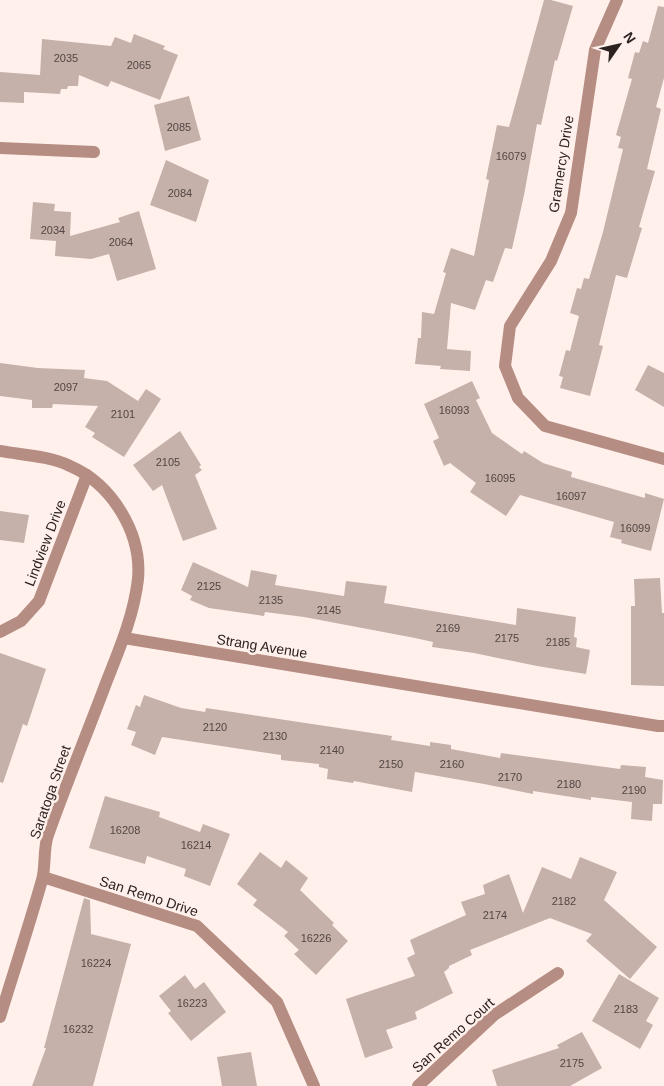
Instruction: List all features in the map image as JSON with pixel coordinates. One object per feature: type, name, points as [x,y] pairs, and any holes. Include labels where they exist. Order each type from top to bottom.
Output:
[{"type":"street","name":"Gramercy Drive","points":[[617,0],[594,50],[571,213],[551,261],[510,326],[505,366],[518,398],[545,426],[664,459]]},
{"type":"street","points":[[0,148],[94,152]]},
{"type":"street","points":[[0,451],[55,460],[71,466],[100,484],[112,498],[124,517],[133,538],[137,557],[138,578],[124,638]]},
{"type":"street","name":"Lindview Drive","points":[[0,632],[21,621],[39,601],[87,475]]},
{"type":"street","name":"Strang Avenue","points":[[124,638],[664,726]]},
{"type":"street","name":"Saratoga Street","points":[[0,1017],[43,877],[47,838],[124,638]]},
{"type":"street","name":"San Remo Drive","points":[[43,877],[197,926],[278,1002],[314,1086]]},
{"type":"street","name":"San Remo Court","points":[[418,1086],[494,1015],[558,973]]},
{"type":"building","points":[[544,0],[573,6],[557,61],[555,60],[541,125],[537,124],[512,249],[505,248],[493,282],[486,280],[475,310],[451,303],[447,349],[471,351],[470,371],[440,369],[441,366],[415,364],[418,338],[421,338],[422,312],[434,314],[446,273],[443,272],[451,248],[474,256],[489,180],[486,179],[497,125],[509,127]]},
{"type":"building","points":[[658,6],[664,7],[664,78],[656,107],[661,109],[647,169],[655,171],[639,227],[642,228],[627,278],[616,275],[599,345],[603,346],[590,396],[560,388],[563,377],[559,376],[566,350],[570,351],[579,316],[570,313],[577,288],[581,289],[584,278],[589,279],[603,232],[623,149],[618,148],[621,137],[616,135],[632,79],[628,78],[635,52],[639,53],[643,41],[648,43]]},
{"type":"building","points":[[134,34],[165,46],[163,49],[178,55],[160,100],[111,81],[108,87],[79,75],[78,86],[68,86],[67,89],[61,89],[60,94],[24,92],[24,103],[0,102],[0,72],[40,75],[42,39],[111,46],[115,37],[131,43]]},
{"type":"building","points":[[189,96],[201,140],[165,151],[154,105]]},
{"type":"building","points":[[166,160],[209,180],[196,222],[150,205]]},
{"type":"building","points":[[33,202],[55,204],[54,211],[71,212],[70,236],[120,222],[118,218],[139,211],[156,269],[117,281],[109,254],[91,259],[55,256],[56,241],[30,239]]},
{"type":"building","points":[[0,363],[38,368],[85,370],[84,378],[107,381],[138,401],[146,389],[161,399],[124,457],[92,437],[95,433],[85,427],[98,406],[53,404],[52,408],[32,408],[32,400],[0,396]]},
{"type":"building","points":[[648,365],[664,373],[664,407],[635,390]]},
{"type":"building","points":[[472,381],[480,398],[476,400],[492,433],[522,454],[524,451],[543,463],[572,472],[571,477],[645,498],[645,493],[664,499],[651,551],[621,543],[622,540],[610,537],[614,522],[520,495],[506,516],[470,492],[476,483],[450,463],[444,466],[433,441],[439,438],[424,404]]},
{"type":"building","points":[[180,431],[201,465],[199,467],[202,470],[195,475],[217,529],[183,541],[162,485],[153,491],[133,465]]},
{"type":"building","points":[[0,511],[29,515],[24,543],[0,540]]},
{"type":"building","points":[[193,562],[248,587],[251,570],[277,575],[275,585],[344,596],[346,581],[387,586],[384,603],[516,625],[517,608],[576,617],[574,637],[577,638],[576,647],[590,650],[586,674],[432,647],[433,642],[304,617],[265,612],[264,616],[209,608],[190,600],[192,596],[181,590]]},
{"type":"building","points":[[660,578],[662,613],[664,613],[664,686],[631,685],[631,606],[635,606],[634,579]]},
{"type":"building","points":[[0,653],[46,669],[27,726],[23,724],[3,783],[0,782]]},
{"type":"building","points":[[144,695],[181,708],[205,712],[206,708],[392,736],[391,740],[430,746],[430,742],[451,745],[451,749],[500,758],[501,753],[620,769],[621,765],[646,767],[645,777],[663,780],[662,804],[653,804],[652,821],[631,819],[632,802],[591,797],[591,800],[533,791],[533,794],[415,772],[412,792],[354,781],[353,783],[327,779],[328,769],[319,767],[319,764],[281,760],[281,755],[162,737],[155,755],[131,745],[136,732],[127,729],[136,705],[140,707]]},
{"type":"building","points":[[105,796],[160,812],[159,817],[200,832],[203,824],[230,834],[210,886],[184,876],[186,869],[147,856],[145,864],[89,848]]},
{"type":"building","points":[[260,852],[281,868],[286,860],[308,878],[300,890],[334,923],[332,925],[348,941],[316,975],[294,954],[299,950],[284,936],[288,932],[253,905],[257,900],[237,884]]},
{"type":"building","points":[[580,857],[617,872],[604,900],[657,947],[630,979],[586,941],[592,934],[550,918],[470,950],[472,955],[449,966],[444,972],[453,993],[415,1012],[417,1019],[386,1030],[393,1048],[365,1058],[346,999],[415,976],[407,958],[415,954],[410,940],[466,915],[461,902],[485,894],[483,885],[509,874],[523,913],[542,867],[571,879]]},
{"type":"building","points":[[84,898],[90,900],[91,934],[131,944],[93,1086],[32,1086],[46,1048],[44,1048]]},
{"type":"building","points":[[619,974],[659,998],[646,1021],[653,1025],[640,1049],[592,1021]]},
{"type":"building","points":[[185,975],[195,989],[204,982],[226,1012],[191,1041],[168,1013],[171,1011],[159,996]]},
{"type":"building","points":[[582,1032],[602,1068],[570,1086],[497,1086],[492,1070],[559,1048],[557,1045]]},
{"type":"building","points":[[251,1052],[257,1086],[222,1086],[217,1057]]}]
